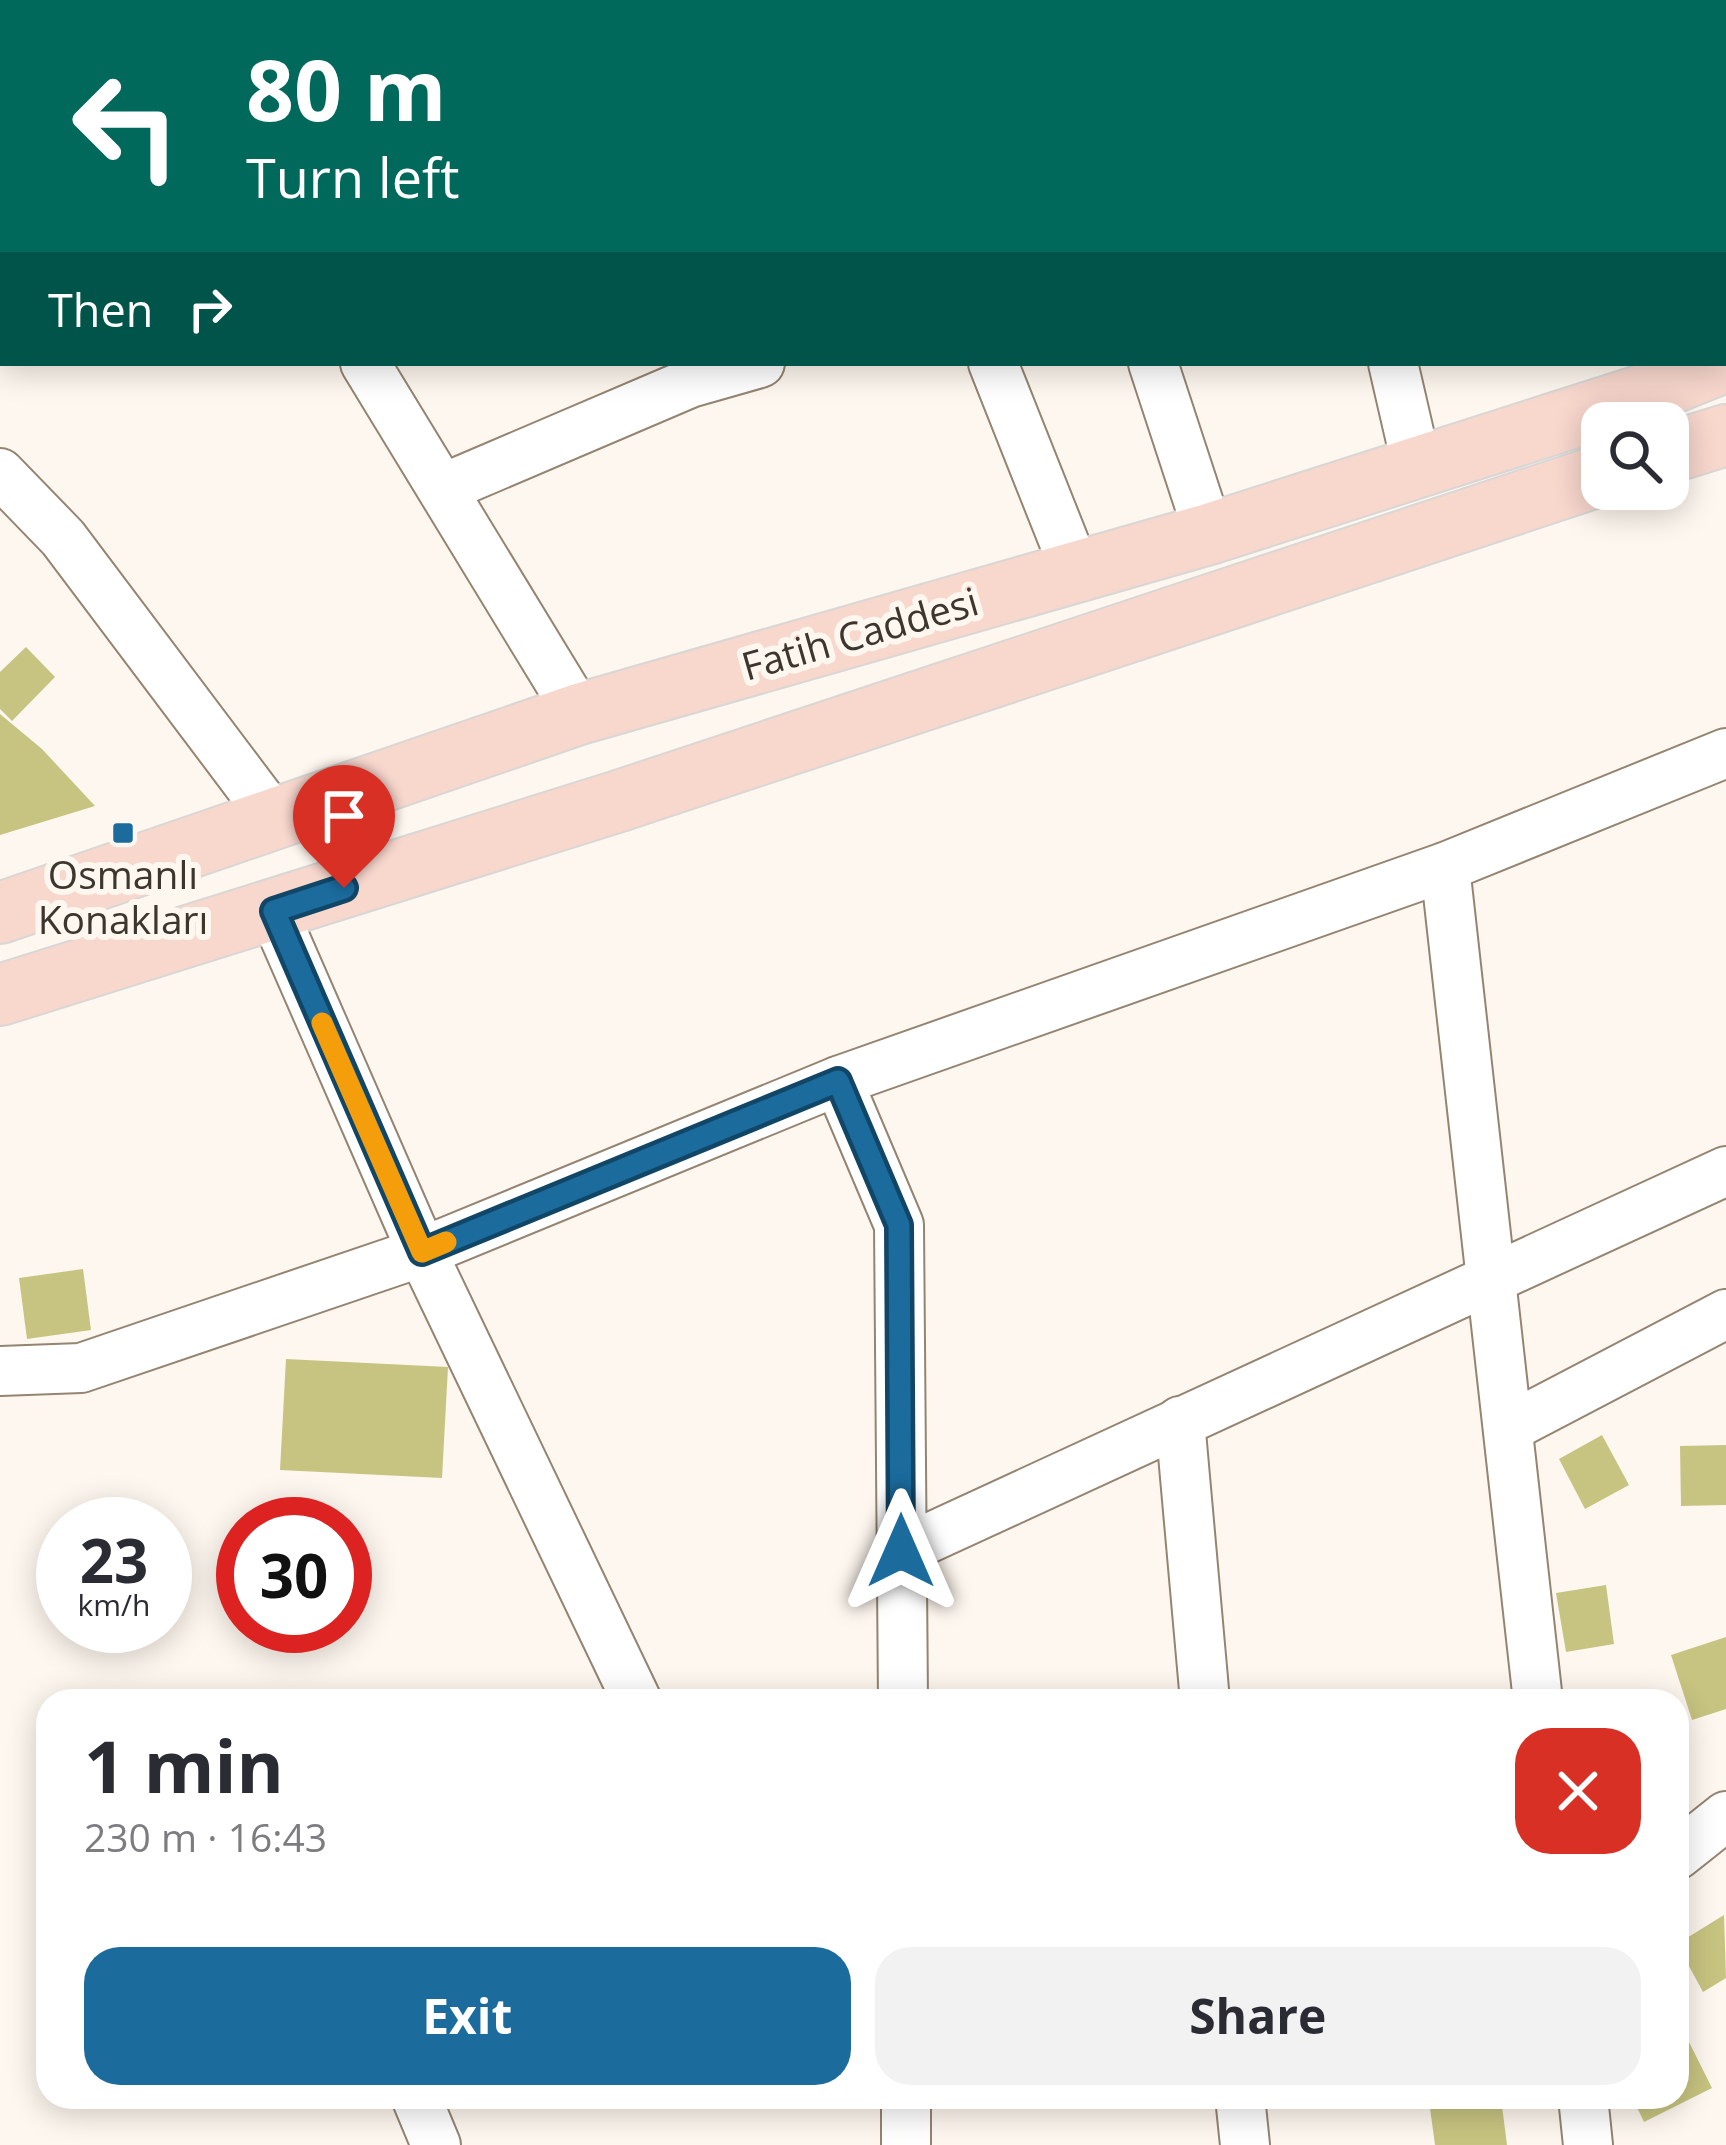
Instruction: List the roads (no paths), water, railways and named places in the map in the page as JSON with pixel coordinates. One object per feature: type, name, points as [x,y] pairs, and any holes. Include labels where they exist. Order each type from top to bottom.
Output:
[{"type":"main road","name":"Fatih Caddesi","points":[[4,907],[579,714],[1209,534],[1417,466],[1633,380],[1704,366]]},
{"type":"main road","points":[[1689,446],[1726,435]]},
{"type":"main road","name":"Fatih Caddesi","points":[[0,995],[274,911],[1581,482]]},
{"type":"street","points":[[366,366],[579,714]]},
{"type":"street","points":[[444,488],[690,383],[750,366]]},
{"type":"street","points":[[994,366],[1076,572]]},
{"type":"street","points":[[1154,366],[1209,534]]},
{"type":"street","points":[[1394,366],[1417,466]]},
{"type":"street","points":[[0,473],[63,538],[273,817]]},
{"type":"street","points":[[0,1371],[81,1368],[422,1252],[838,1081],[1445,867],[1726,753]]},
{"type":"street","points":[[1445,867],[1537,1689]]},
{"type":"street","points":[[274,911],[422,1252],[631,1689]]},
{"type":"street","points":[[838,1081],[899,1225],[903,1689]]},
{"type":"street","points":[[901,1551],[1491,1275],[1726,1171]]},
{"type":"street","points":[[1508,1428],[1726,1314]]},
{"type":"street","points":[[1180,1420],[1204,1689]]},
{"type":"street","points":[[1689,1845],[1726,1816]]},
{"type":"street","points":[[421,2109],[436,2145]]},
{"type":"street","points":[[906,2109],[906,2145]]},
{"type":"street","points":[[1241,2109],[1245,2145]]},
{"type":"street","points":[[1584,2109],[1588,2145]]},
{"type":"place","name":"Osmanlı Konakları","points":[[123,833]]}]
